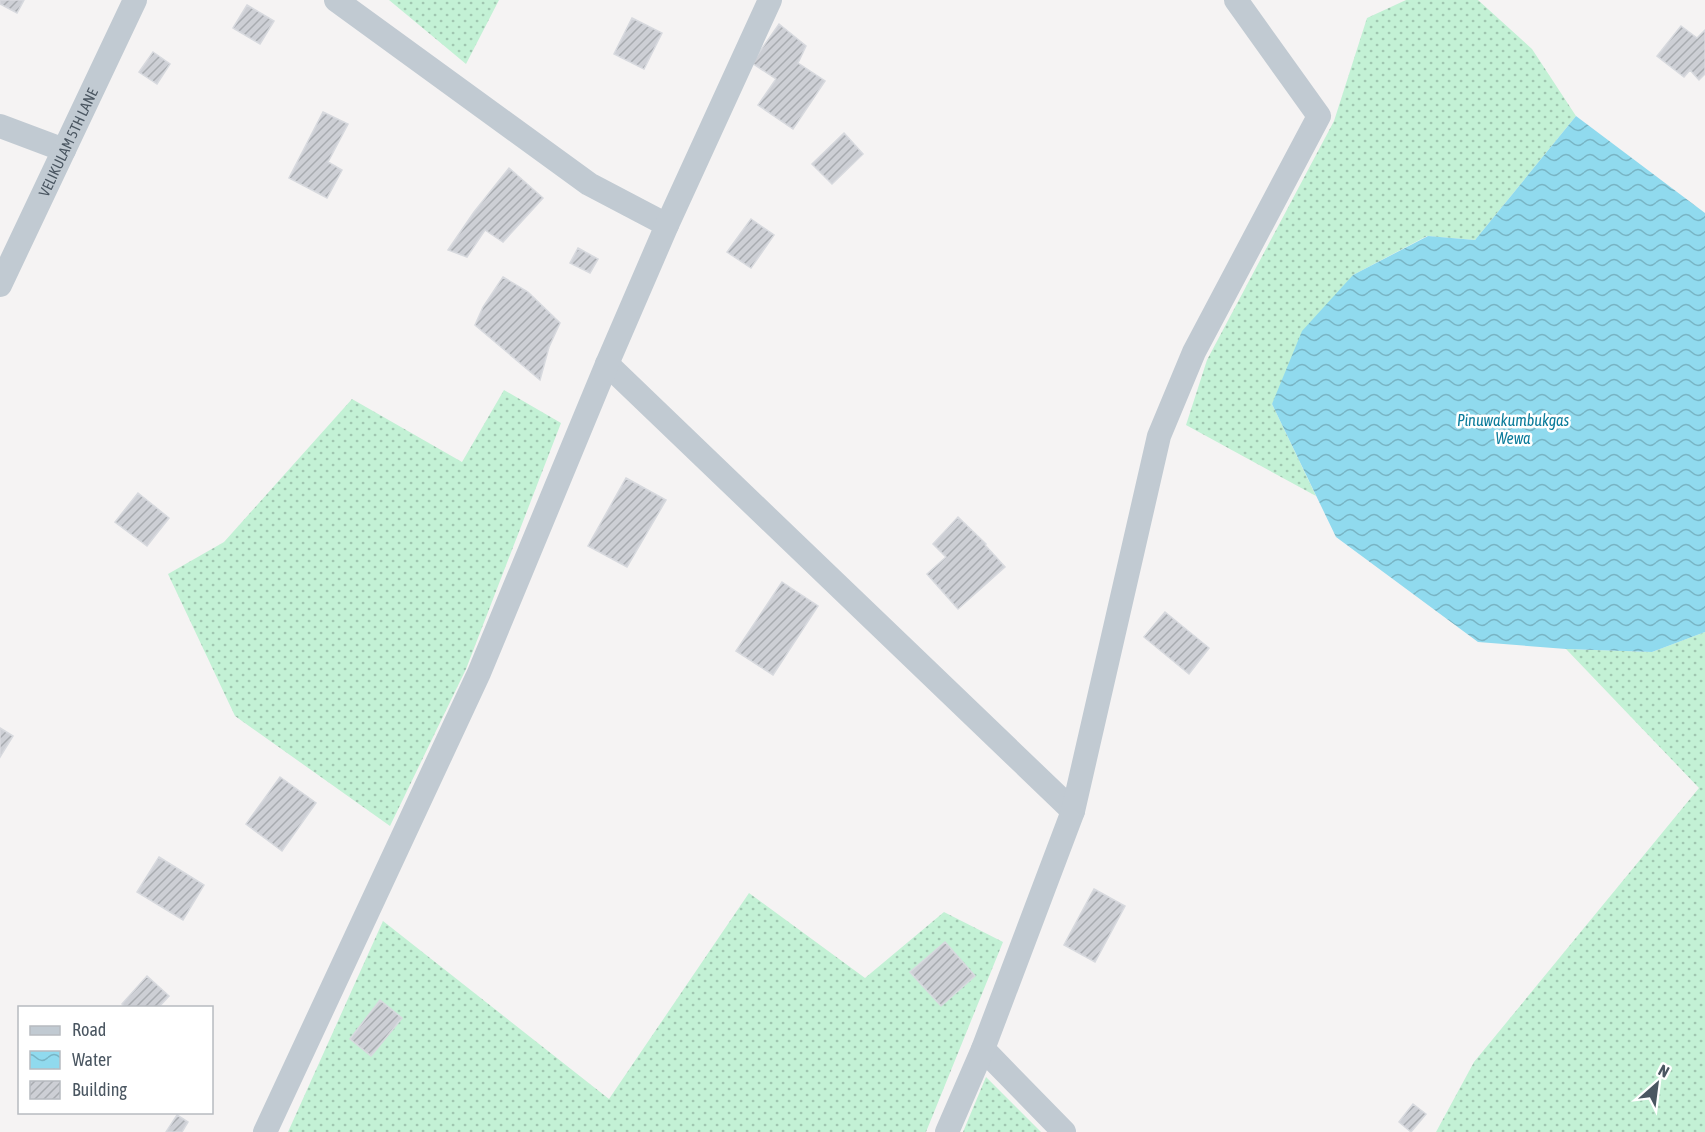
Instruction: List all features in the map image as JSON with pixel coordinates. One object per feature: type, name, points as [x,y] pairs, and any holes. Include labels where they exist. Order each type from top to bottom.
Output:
[{"type":"street","name":"VELIKULAM 5TH LANE","points":[[0,285],[135,0]]},
{"type":"street","points":[[336,0],[590,184],[667,225]]},
{"type":"street","points":[[265,1132],[479,673],[667,225],[770,0]]},
{"type":"street","points":[[947,1132],[983,1049],[1073,812],[1159,436],[1194,352],[1319,116],[1236,0]]},
{"type":"street","points":[[0,126],[64,150]]},
{"type":"street","points":[[607,364],[1073,812]]},
{"type":"street","points":[[983,1049],[1064,1132]]},
{"type":"green space","points":[[389,0],[499,0],[466,64]]},
{"type":"green space","points":[[1406,0],[1478,0],[1532,49],[1576,116],[1475,240],[1427,236],[1353,275],[1272,404],[1316,496],[1186,425],[1207,360],[1334,121],[1367,18]]},
{"type":"green space","points":[[504,390],[561,423],[466,669],[390,826],[235,716],[168,574],[224,542],[352,399],[462,462]]},
{"type":"green space","points":[[1705,632],[1705,1132],[1436,1132],[1474,1062],[1699,788],[1566,649],[1652,652]]},
{"type":"green space","points":[[749,893],[865,978],[944,912],[1003,942],[926,1132],[288,1132],[383,921],[609,1099]]},
{"type":"green space","points":[[986,1077],[1041,1132],[963,1132]]},
{"type":"water","name":"Pinuwakumbukgas Wewa","points":[[1576,116],[1705,213],[1705,632],[1652,652],[1566,649],[1478,642],[1336,537],[1272,404],[1302,331],[1353,275],[1428,236],[1475,240]]},
{"type":"building","points":[[0,0],[24,0],[17,13],[0,4]]},
{"type":"building","points":[[247,5],[274,21],[260,44],[233,28]]},
{"type":"building","points":[[632,18],[662,33],[644,69],[614,54]]},
{"type":"building","points":[[779,24],[806,46],[798,63],[825,81],[793,129],[758,105],[776,79],[752,63]]},
{"type":"building","points":[[1681,26],[1697,38],[1705,30],[1705,74],[1699,80],[1690,70],[1684,77],[1657,56]]},
{"type":"building","points":[[153,52],[170,64],[157,84],[139,72]]},
{"type":"building","points":[[323,112],[348,124],[328,162],[342,170],[327,198],[289,178]]},
{"type":"building","points":[[844,133],[863,154],[832,184],[812,164]]},
{"type":"building","points":[[509,168],[543,198],[503,242],[485,230],[467,257],[448,250],[474,212]]},
{"type":"building","points":[[751,219],[774,235],[751,268],[727,252]]},
{"type":"building","points":[[578,248],[598,259],[590,273],[570,263]]},
{"type":"building","points":[[503,277],[528,292],[560,323],[549,347],[540,380],[475,325],[483,307]]},
{"type":"building","points":[[626,478],[666,500],[627,567],[588,546]]},
{"type":"building","points":[[138,493],[169,518],[147,546],[115,522]]},
{"type":"building","points":[[958,517],[986,544],[1005,567],[958,609],[927,574],[946,557],[933,544]]},
{"type":"building","points":[[782,582],[818,606],[773,675],[736,651]]},
{"type":"building","points":[[1165,612],[1209,648],[1189,674],[1144,637]]},
{"type":"building","points":[[0,728],[13,736],[0,757]]},
{"type":"building","points":[[280,777],[316,803],[282,851],[246,824]]},
{"type":"building","points":[[159,857],[204,885],[183,920],[137,892]]},
{"type":"building","points":[[1094,889],[1125,906],[1095,962],[1064,945]]},
{"type":"building","points":[[945,942],[975,976],[941,1006],[910,972]]},
{"type":"building","points":[[147,976],[169,996],[160,1006],[124,1006],[122,1004]]},
{"type":"building","points":[[380,1000],[402,1018],[371,1056],[350,1039]]},
{"type":"building","points":[[1413,1104],[1426,1114],[1411,1132],[1399,1122]]},
{"type":"building","points":[[177,1115],[188,1122],[182,1132],[166,1132]]}]
